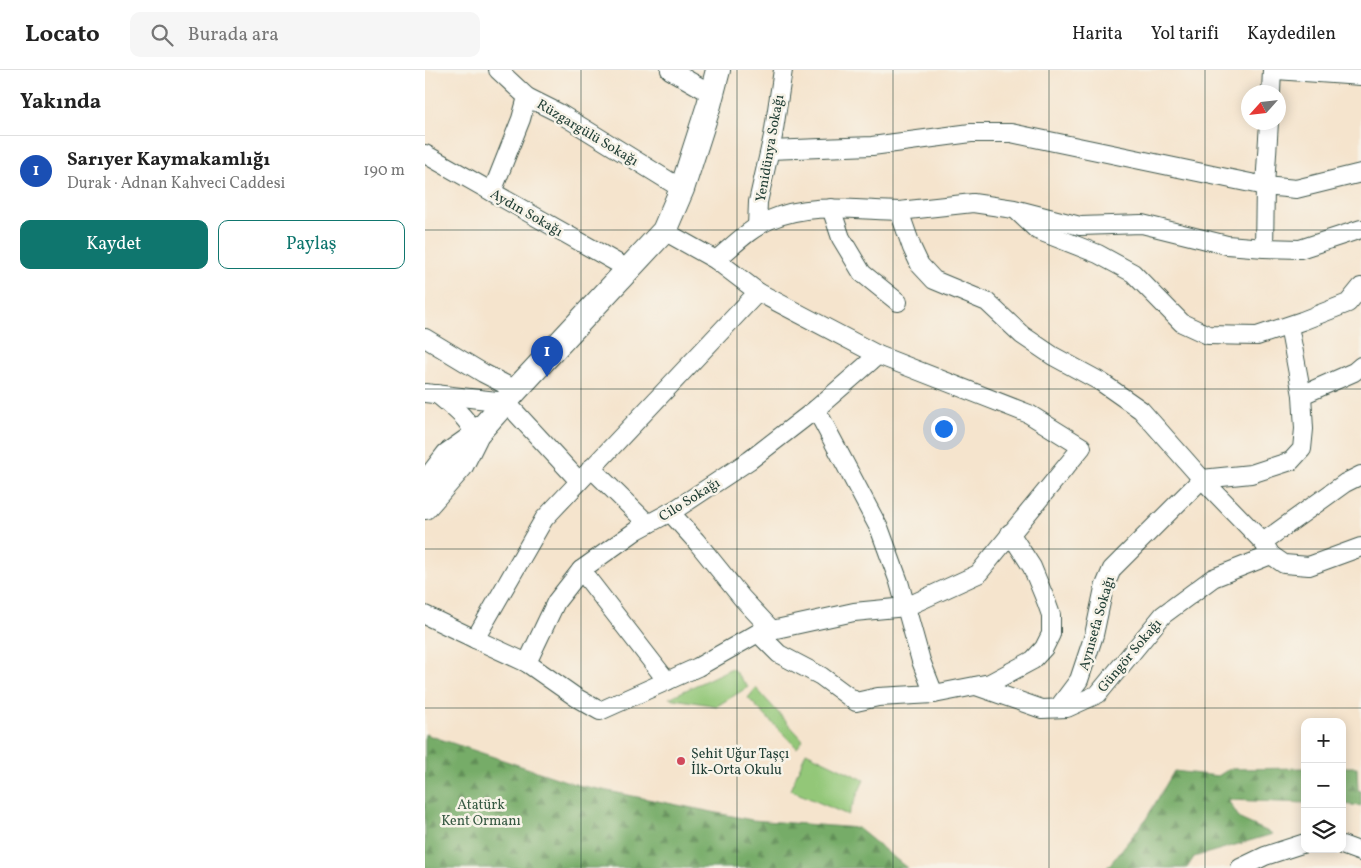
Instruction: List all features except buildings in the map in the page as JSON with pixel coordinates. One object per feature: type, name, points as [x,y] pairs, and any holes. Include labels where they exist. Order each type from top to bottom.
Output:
[{"type":"main road","points":[[425,486],[448,456],[475,436],[664,231],[682,189],[718,70]]},
{"type":"main road","points":[[425,507],[461,466],[475,436]]},
{"type":"street","name":"Rüzgargülü Sokağı","points":[[498,70],[527,97],[559,113],[682,189]]},
{"type":"street","points":[[670,70],[712,94]]},
{"type":"street","name":"Yenidünya Sokağı","points":[[757,227],[758,202],[770,150],[783,70]]},
{"type":"street","points":[[1272,85],[1274,70],[1333,72],[1361,76]]},
{"type":"street","points":[[493,192],[521,119],[527,97]]},
{"type":"street","points":[[1264,248],[1268,130]]},
{"type":"street","points":[[770,150],[872,146],[971,133],[1011,133],[1265,186],[1296,189],[1361,173]]},
{"type":"street","name":"Aydın Sokağı","points":[[425,154],[628,269]]},
{"type":"street","points":[[716,260],[757,227],[769,220],[800,211],[831,208],[899,211],[973,203],[1014,208],[1080,226],[1142,224],[1227,245],[1264,248],[1300,249],[1361,229]]},
{"type":"street","points":[[831,208],[841,238],[862,273],[898,302]]},
{"type":"street","points":[[1014,208],[1037,230],[1098,254],[1133,273],[1182,323],[1208,335],[1257,336],[1289,326],[1349,303],[1361,287]]},
{"type":"street","points":[[899,211],[920,265],[934,280],[987,302],[1022,335],[1053,356],[1101,382],[1141,410],[1202,479],[1284,564],[1309,566],[1361,547]]},
{"type":"street","points":[[425,615],[527,662],[577,698],[600,711],[698,667],[765,632],[854,612],[906,607],[978,574],[1082,447],[1029,414],[878,355],[758,292],[716,260],[664,231]]},
{"type":"street","points":[[475,639],[544,519],[758,292]]},
{"type":"street","points":[[1202,479],[1251,474],[1291,461],[1302,449],[1304,429],[1303,396],[1289,326]]},
{"type":"street","points":[[425,338],[483,373],[511,396],[579,481]]},
{"type":"street","name":"Cilo Sokağı","points":[[527,662],[556,602],[581,570],[637,530],[670,512],[750,460],[816,409],[878,355]]},
{"type":"street","points":[[1303,396],[1355,372],[1361,366]]},
{"type":"street","points":[[431,393],[511,396]]},
{"type":"street","points":[[431,393],[464,416],[470,423],[475,436]]},
{"type":"street","points":[[816,409],[880,530],[892,558],[921,661],[934,694]]},
{"type":"street","points":[[591,468],[648,524]]},
{"type":"street","name":"Güngör Sokağı","points":[[976,686],[1041,709],[1067,708],[1098,694],[1163,615],[1213,578],[1267,548],[1345,483],[1361,475]]},
{"type":"street","name":"Aynısefa Sokağı","points":[[1057,708],[1079,680],[1094,635],[1104,588],[1112,569],[1202,479]]},
{"type":"street","points":[[670,512],[742,598],[779,654],[821,676],[856,702],[878,697],[934,694],[989,683],[1033,660],[1045,648],[1051,634],[1051,615],[1032,567],[1011,533]]},
{"type":"street","points":[[581,570],[667,681]]},
{"type":"street","points":[[1240,868],[1265,856],[1301,844]]},
{"type":"street","points":[[1346,847],[1361,852]]},
{"type":"green space","points":[[732,668],[748,687],[717,706],[669,698]]},
{"type":"green space","points":[[756,688],[803,740],[797,748],[748,698]]},
{"type":"green space","name":"Atatürk Kent Ormanı","points":[[425,734],[578,785],[752,820],[858,828],[907,868],[425,868]]},
{"type":"green space","points":[[806,752],[864,780],[848,815],[790,790]]},
{"type":"green space","points":[[1346,767],[1357,767],[1358,790],[1361,791],[1361,806],[1346,804]]},
{"type":"green space","points":[[1301,768],[1301,803],[1228,800],[1240,819],[1273,834],[1194,857],[1187,868],[1107,868],[1146,819],[1174,771],[1218,776],[1229,769]]},
{"type":"place","name":"Sarıyer Kaymakamlığı","points":[[547,377]]},
{"type":"place","name":"Şehit Uğur Taşçı İlk-Orta Okulu","points":[[681,761]]}]
